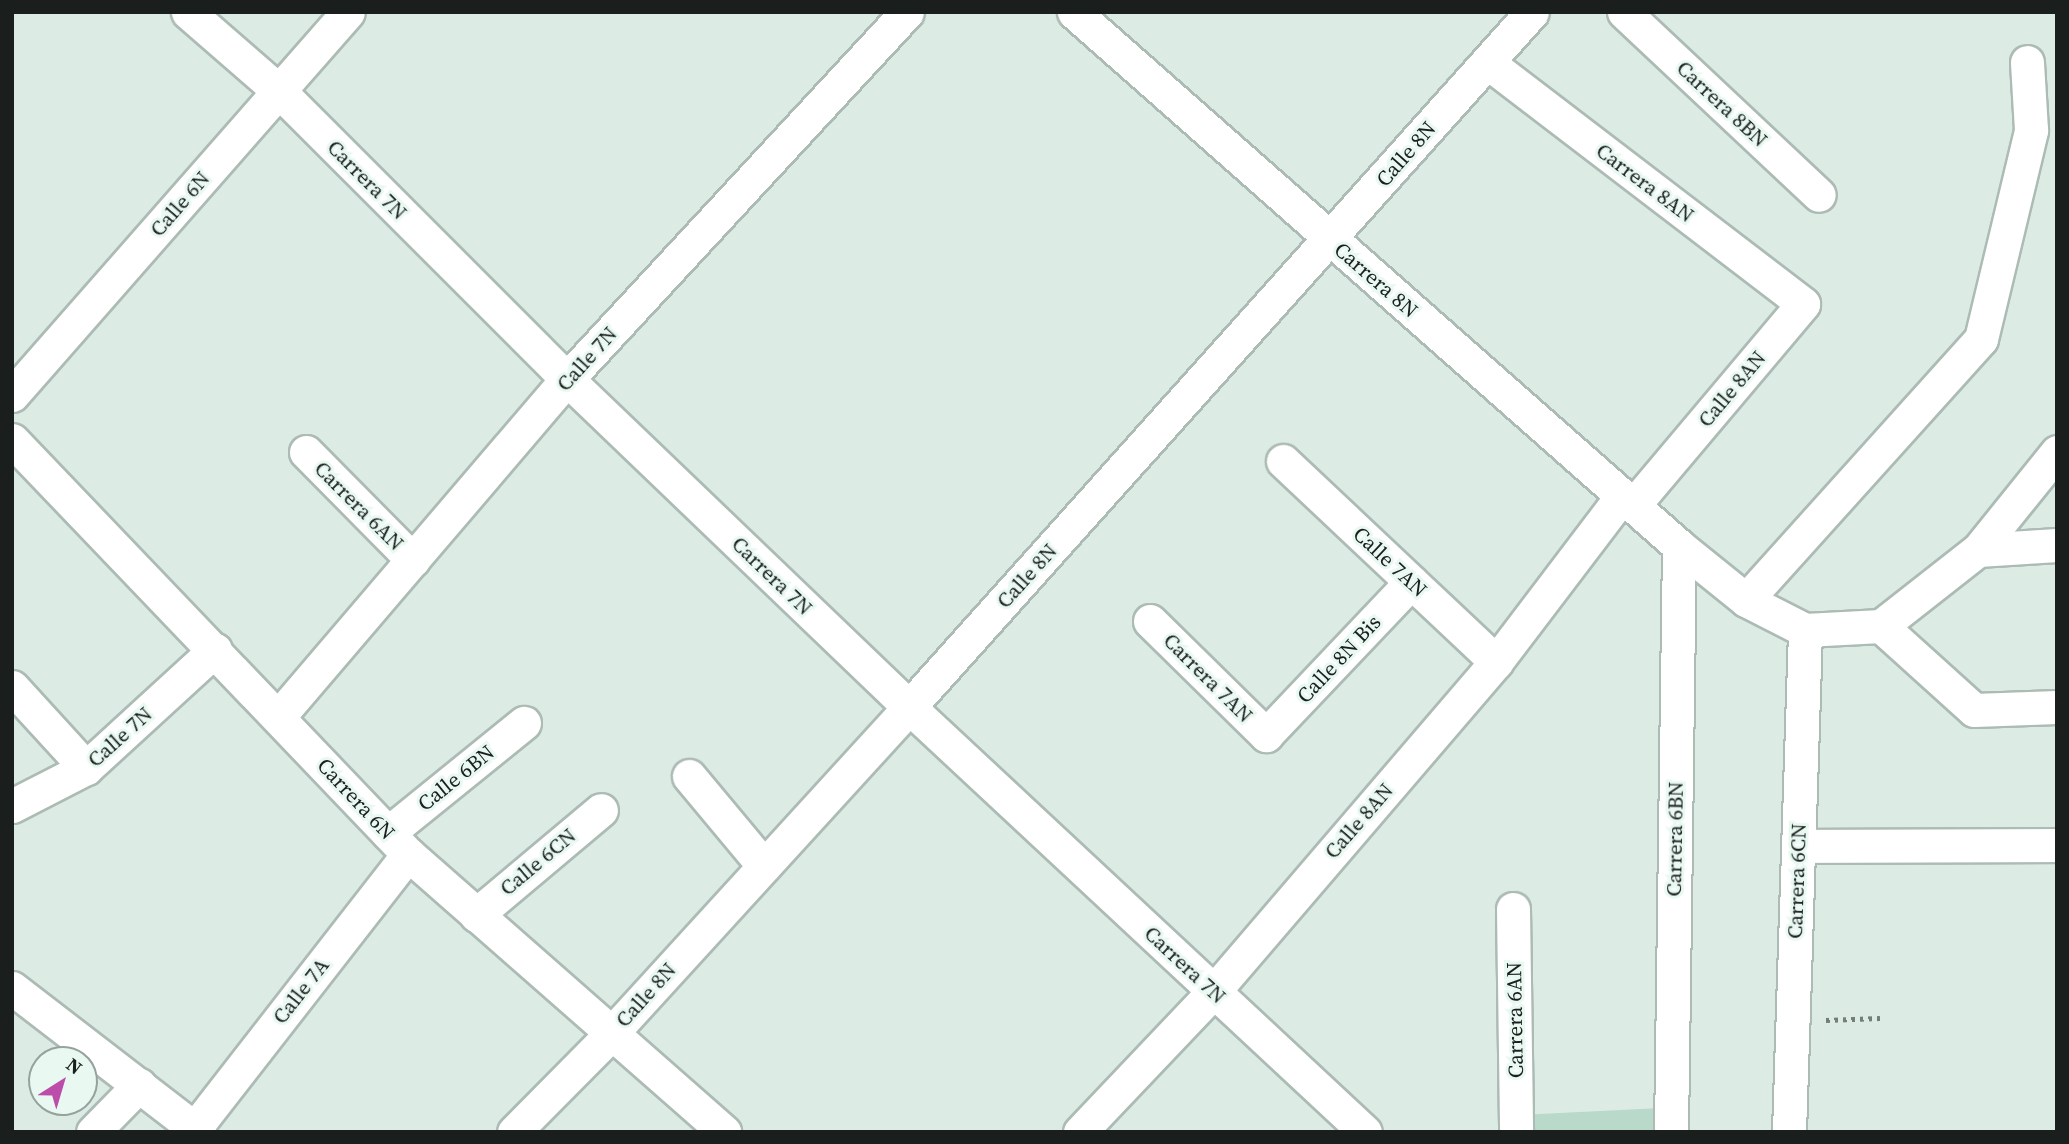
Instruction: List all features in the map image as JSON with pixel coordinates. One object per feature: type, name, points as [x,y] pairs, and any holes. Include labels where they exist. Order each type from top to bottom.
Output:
[{"type":"street","name":"Carrera 7N","points":[[188,12],[279,92],[567,380],[909,707],[1365,1132]]},
{"type":"street","name":"Calle 6N","points":[[12,395],[348,12]]},
{"type":"street","name":"Calle 7N","points":[[279,716],[567,380],[907,12]]},
{"type":"street","name":"Carrera 8N","points":[[1074,12],[1679,546],[1746,600],[1805,630]]},
{"type":"street","name":"Calle 8N","points":[[514,1132],[610,1035],[909,707],[1331,241],[1531,12]]},
{"type":"street","name":"Carrera 8BN","points":[[1625,12],[1819,195]]},
{"type":"street","name":"Carrera 8AN","points":[[1487,62],[1803,304]]},
{"type":"street","points":[[1746,600],[1981,339],[2031,130],[2027,62]]},
{"type":"street","name":"Calle 8AN","points":[[1080,1132],[1214,991],[1496,662],[1628,501],[1803,304]]},
{"type":"street","name":"Carrera 6N","points":[[12,440],[398,843],[610,1035],[724,1132]]},
{"type":"street","name":"Carrera 6AN","points":[[306,452],[413,560]]},
{"type":"street","points":[[1805,630],[1881,626],[1978,550],[2057,452]]},
{"type":"street","name":"Calle 7AN","points":[[1283,461],[1496,662]]},
{"type":"street","points":[[1978,550],[2057,545]]},
{"type":"street","name":"Carrera 6BN","points":[[1671,1132],[1679,546]]},
{"type":"street","name":"Calle 8N Bis","points":[[1266,735],[1411,582]]},
{"type":"street","name":"Carrera 7AN","points":[[1150,621],[1266,735]]},
{"type":"street","points":[[1881,626],[1974,710],[2057,706]]},
{"type":"street","name":"Carrera 6CN","points":[[1789,1132],[1805,630]]},
{"type":"street","name":"Calle 7N","points":[[12,806],[86,768],[215,650]]},
{"type":"street","points":[[12,687],[86,768]]},
{"type":"street","name":"Calle 6BN","points":[[398,843],[524,723]]},
{"type":"street","points":[[689,776],[764,866]]},
{"type":"street","name":"Calle 6CN","points":[[476,915],[601,810]]},
{"type":"street","name":"Calle 7A","points":[[197,1130],[398,843]]},
{"type":"street","points":[[1799,846],[2057,845]]},
{"type":"street","name":"Carrera 6AN","points":[[1513,909],[1516,1132]]},
{"type":"street","points":[[12,988],[197,1130]]},
{"type":"street","points":[[93,1132],[139,1085]]},
{"type":"path","points":[[1793,1022],[1880,1018]]},
{"type":"green space","points":[[1661,1108],[1661,1132],[1521,1132],[1520,1115]]}]
